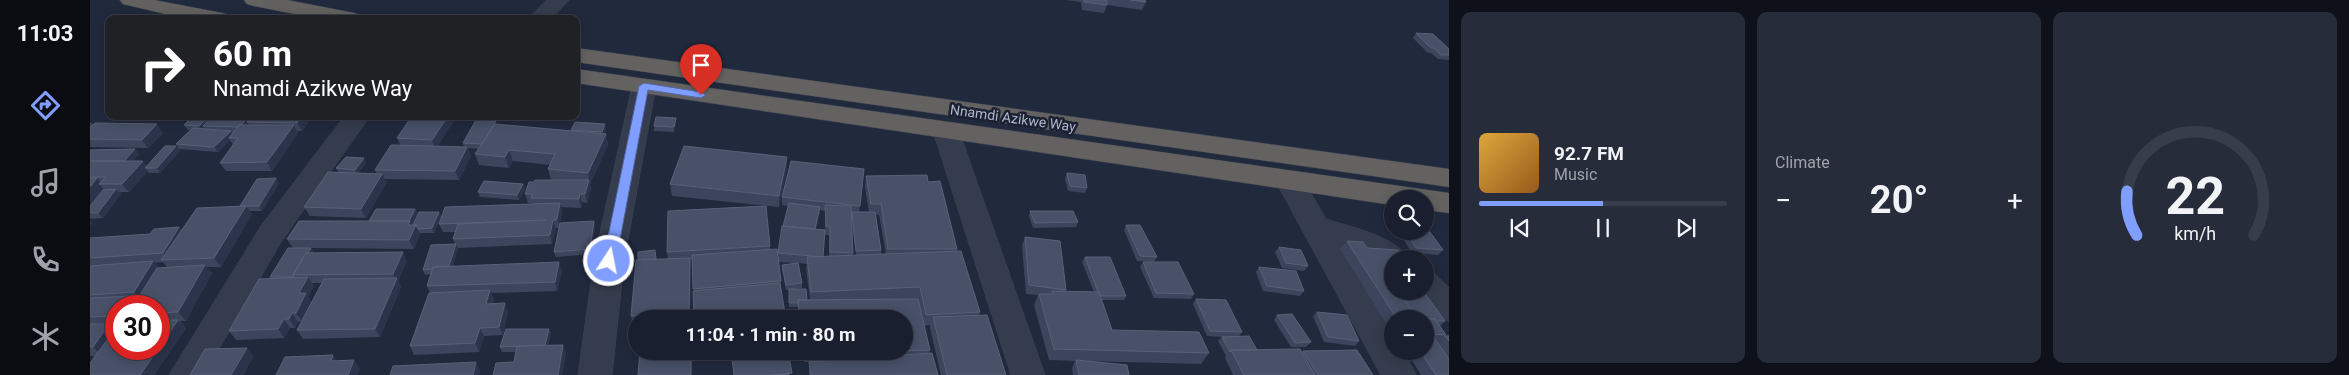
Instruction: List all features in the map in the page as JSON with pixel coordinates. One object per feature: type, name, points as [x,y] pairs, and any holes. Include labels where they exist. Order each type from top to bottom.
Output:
[{"type":"highway","points":[[130,0],[200,15]]},
{"type":"highway","points":[[254,0],[333,15]]},
{"type":"highway","name":"Nnamdi Azikwe Way","points":[[580,57],[1449,178]]},
{"type":"highway","name":"Nnamdi Azikwe Way","points":[[580,77],[1384,194]]},
{"type":"highway","points":[[1434,201],[1449,203]]},
{"type":"street","points":[[542,15],[559,0]]},
{"type":"street","points":[[596,375],[609,261],[644,86]]},
{"type":"street","points":[[186,375],[271,234],[355,120]]},
{"type":"street","points":[[946,131],[1028,375]]},
{"type":"street","points":[[1289,180],[1399,375]]},
{"type":"street","points":[[1316,227],[1372,246],[1384,253]]},
{"type":"street","points":[[1434,293],[1449,308]]},
{"type":"building","points":[[1084,0],[1107,0],[1107,5],[1084,2]]},
{"type":"building","points":[[1416,33],[1433,34],[1449,49],[1449,55],[1441,55]]},
{"type":"building","points":[[656,117],[676,118],[674,127],[654,126]]},
{"type":"building","points":[[189,120],[205,120],[199,126],[184,125]]},
{"type":"building","points":[[208,120],[245,120],[238,127],[203,126]]},
{"type":"building","points":[[249,120],[299,120],[297,123],[247,122]]},
{"type":"building","points":[[409,120],[445,120],[432,140],[397,138]]},
{"type":"building","points":[[476,120],[496,121],[482,144],[463,143]]},
{"type":"building","points":[[575,122],[605,124],[602,132],[571,130]]},
{"type":"building","points":[[95,123],[157,124],[142,140],[90,139],[90,128]]},
{"type":"building","points":[[495,124],[606,134],[588,173],[548,169],[555,154],[509,150],[505,157],[475,154]]},
{"type":"building","points":[[239,125],[294,125],[267,162],[220,163],[238,138],[229,138]]},
{"type":"building","points":[[193,128],[231,131],[214,147],[176,144]]},
{"type":"building","points":[[391,145],[467,147],[455,171],[375,170]]},
{"type":"building","points":[[165,146],[176,146],[157,168],[145,168]]},
{"type":"building","points":[[684,146],[787,157],[779,196],[670,184]]},
{"type":"building","points":[[135,149],[124,161],[90,161],[90,150]]},
{"type":"building","points":[[346,157],[364,158],[355,170],[336,168]]},
{"type":"building","points":[[90,161],[143,161],[122,184],[99,184],[106,177],[90,177]]},
{"type":"building","points":[[791,161],[864,169],[860,206],[782,197]]},
{"type":"building","points":[[328,172],[382,174],[361,209],[304,207]]},
{"type":"building","points":[[1067,173],[1085,175],[1087,188],[1070,186]]},
{"type":"building","points":[[927,175],[928,182],[940,181],[957,249],[888,249],[881,204],[871,204],[866,176]]},
{"type":"building","points":[[90,178],[97,178],[90,187]]},
{"type":"building","points":[[276,178],[259,206],[240,206],[257,179]]},
{"type":"building","points":[[535,180],[589,180],[585,194],[580,194],[579,199],[531,198],[532,194],[525,194],[529,182],[534,182]]},
{"type":"building","points":[[484,181],[523,184],[517,195],[478,192]]},
{"type":"building","points":[[116,189],[98,213],[90,213],[90,206],[103,190]]},
{"type":"building","points":[[560,203],[557,219],[553,220],[550,235],[453,239],[458,224],[546,220],[439,224],[445,207]]},
{"type":"building","points":[[789,203],[820,207],[815,229],[783,226]]},
{"type":"building","points":[[825,205],[851,206],[853,253],[830,252],[830,226],[826,226]]},
{"type":"building","points":[[246,206],[214,258],[161,260],[197,208]]},
{"type":"building","points":[[766,206],[770,246],[667,252],[668,211]]},
{"type":"building","points":[[376,209],[415,209],[409,221],[369,221]]},
{"type":"building","points":[[1030,211],[1073,211],[1078,222],[1035,223]]},
{"type":"building","points":[[419,212],[439,212],[432,228],[418,229],[416,225],[413,225]]},
{"type":"building","points":[[852,212],[875,212],[881,250],[856,251]]},
{"type":"building","points":[[299,221],[410,221],[408,225],[416,225],[409,240],[287,239]]},
{"type":"building","points":[[594,221],[590,249],[554,252],[560,223]]},
{"type":"building","points":[[1126,225],[1140,225],[1157,257],[1140,256]]},
{"type":"building","points":[[782,226],[825,230],[823,257],[778,253]]},
{"type":"building","points":[[179,227],[163,253],[90,258],[90,238],[150,234],[154,229]]},
{"type":"building","points":[[1025,237],[1060,241],[1066,290],[1029,285]]},
{"type":"building","points":[[1434,238],[1443,250],[1416,248],[1411,240],[1434,240]]},
{"type":"building","points":[[1347,241],[1363,242],[1367,248],[1398,250],[1384,250],[1384,299]]},
{"type":"building","points":[[456,244],[449,266],[423,270],[431,245]]},
{"type":"building","points":[[1279,247],[1301,250],[1308,266],[1286,263]]},
{"type":"building","points":[[288,248],[311,248],[293,275],[294,277],[270,277]]},
{"type":"building","points":[[777,249],[781,281],[693,289],[692,255]]},
{"type":"building","points":[[655,250],[656,259],[638,260],[638,252]]},
{"type":"building","points":[[961,251],[980,312],[926,315],[920,287],[811,292],[807,257]]},
{"type":"building","points":[[403,252],[393,274],[293,275],[306,253]]},
{"type":"building","points":[[1085,257],[1110,257],[1126,296],[1100,296]]},
{"type":"building","points":[[690,258],[689,310],[632,310],[636,260]]},
{"type":"building","points":[[153,261],[134,292],[90,295],[90,266]]},
{"type":"building","points":[[559,262],[555,282],[427,286],[433,267]]},
{"type":"building","points":[[1143,262],[1178,262],[1194,294],[1156,293]]},
{"type":"building","points":[[798,263],[802,283],[786,285],[782,265]]},
{"type":"building","points":[[205,265],[178,312],[170,312],[170,295],[140,295],[157,268]]},
{"type":"building","points":[[1259,267],[1296,271],[1304,291],[1267,286]]},
{"type":"building","points":[[308,277],[299,293],[306,293],[296,313],[292,313],[289,319],[284,319],[278,329],[229,331],[259,279]]},
{"type":"building","points":[[397,278],[375,329],[297,330],[324,279]]},
{"type":"building","points":[[780,283],[784,310],[694,310],[693,291]]},
{"type":"building","points":[[789,289],[806,289],[807,300],[798,300],[799,303],[789,303]]},
{"type":"building","points":[[490,290],[486,304],[505,303],[499,327],[480,328],[475,343],[410,346],[429,293]]},
{"type":"building","points":[[1052,291],[1099,292],[1112,330],[1199,332],[1209,353],[1054,349],[1039,294],[1053,294]]},
{"type":"building","points":[[105,297],[105,316],[90,317],[90,298]]},
{"type":"building","points":[[918,299],[930,350],[913,351],[913,310],[799,310],[798,300]]},
{"type":"building","points":[[1196,299],[1226,300],[1242,332],[1210,331]]},
{"type":"building","points":[[1385,300],[1404,300],[1411,310],[1391,310]]},
{"type":"building","points":[[1405,300],[1430,300],[1445,321],[1436,321],[1434,319],[1434,310],[1412,310]]},
{"type":"building","points":[[1317,312],[1347,315],[1359,341],[1328,337]]},
{"type":"building","points":[[1292,314],[1311,342],[1295,343],[1277,315]]},
{"type":"building","points":[[987,315],[1006,375],[947,375],[933,317]]},
{"type":"building","points":[[1434,319],[1435,319],[1446,335],[1434,334]]},
{"type":"building","points":[[170,320],[178,320],[170,332]]},
{"type":"building","points":[[90,324],[105,324],[105,330],[93,347],[90,347]]},
{"type":"building","points":[[506,329],[549,329],[545,345],[500,347]]},
{"type":"building","points":[[1249,336],[1257,350],[1231,350],[1230,352],[1222,337]]},
{"type":"building","points":[[1434,337],[1449,359],[1449,375],[1436,375],[1426,360],[1434,360]]},
{"type":"building","points":[[105,343],[105,360],[150,360],[140,375],[90,375],[90,363]]},
{"type":"building","points":[[563,345],[558,375],[493,375],[496,363],[514,362],[517,346]]},
{"type":"building","points":[[247,348],[231,375],[190,375],[205,349]]},
{"type":"building","points":[[1300,349],[1315,375],[1244,375],[1231,350]]},
{"type":"building","points":[[1357,350],[1373,375],[1318,375],[1303,351]]},
{"type":"building","points":[[932,353],[938,375],[811,375],[809,362],[913,360],[913,354]]},
{"type":"building","points":[[333,355],[331,361],[354,360],[348,375],[276,375],[285,357]]},
{"type":"building","points":[[639,360],[691,360],[691,375],[638,375]]},
{"type":"building","points":[[732,360],[790,360],[792,373],[773,375],[734,375]]},
{"type":"building","points":[[1076,360],[1127,365],[1129,375],[1079,375]]},
{"type":"building","points":[[476,362],[473,375],[390,375],[393,366]]},
{"type":"route","points":[[609,261],[644,86],[701,95]]}]
